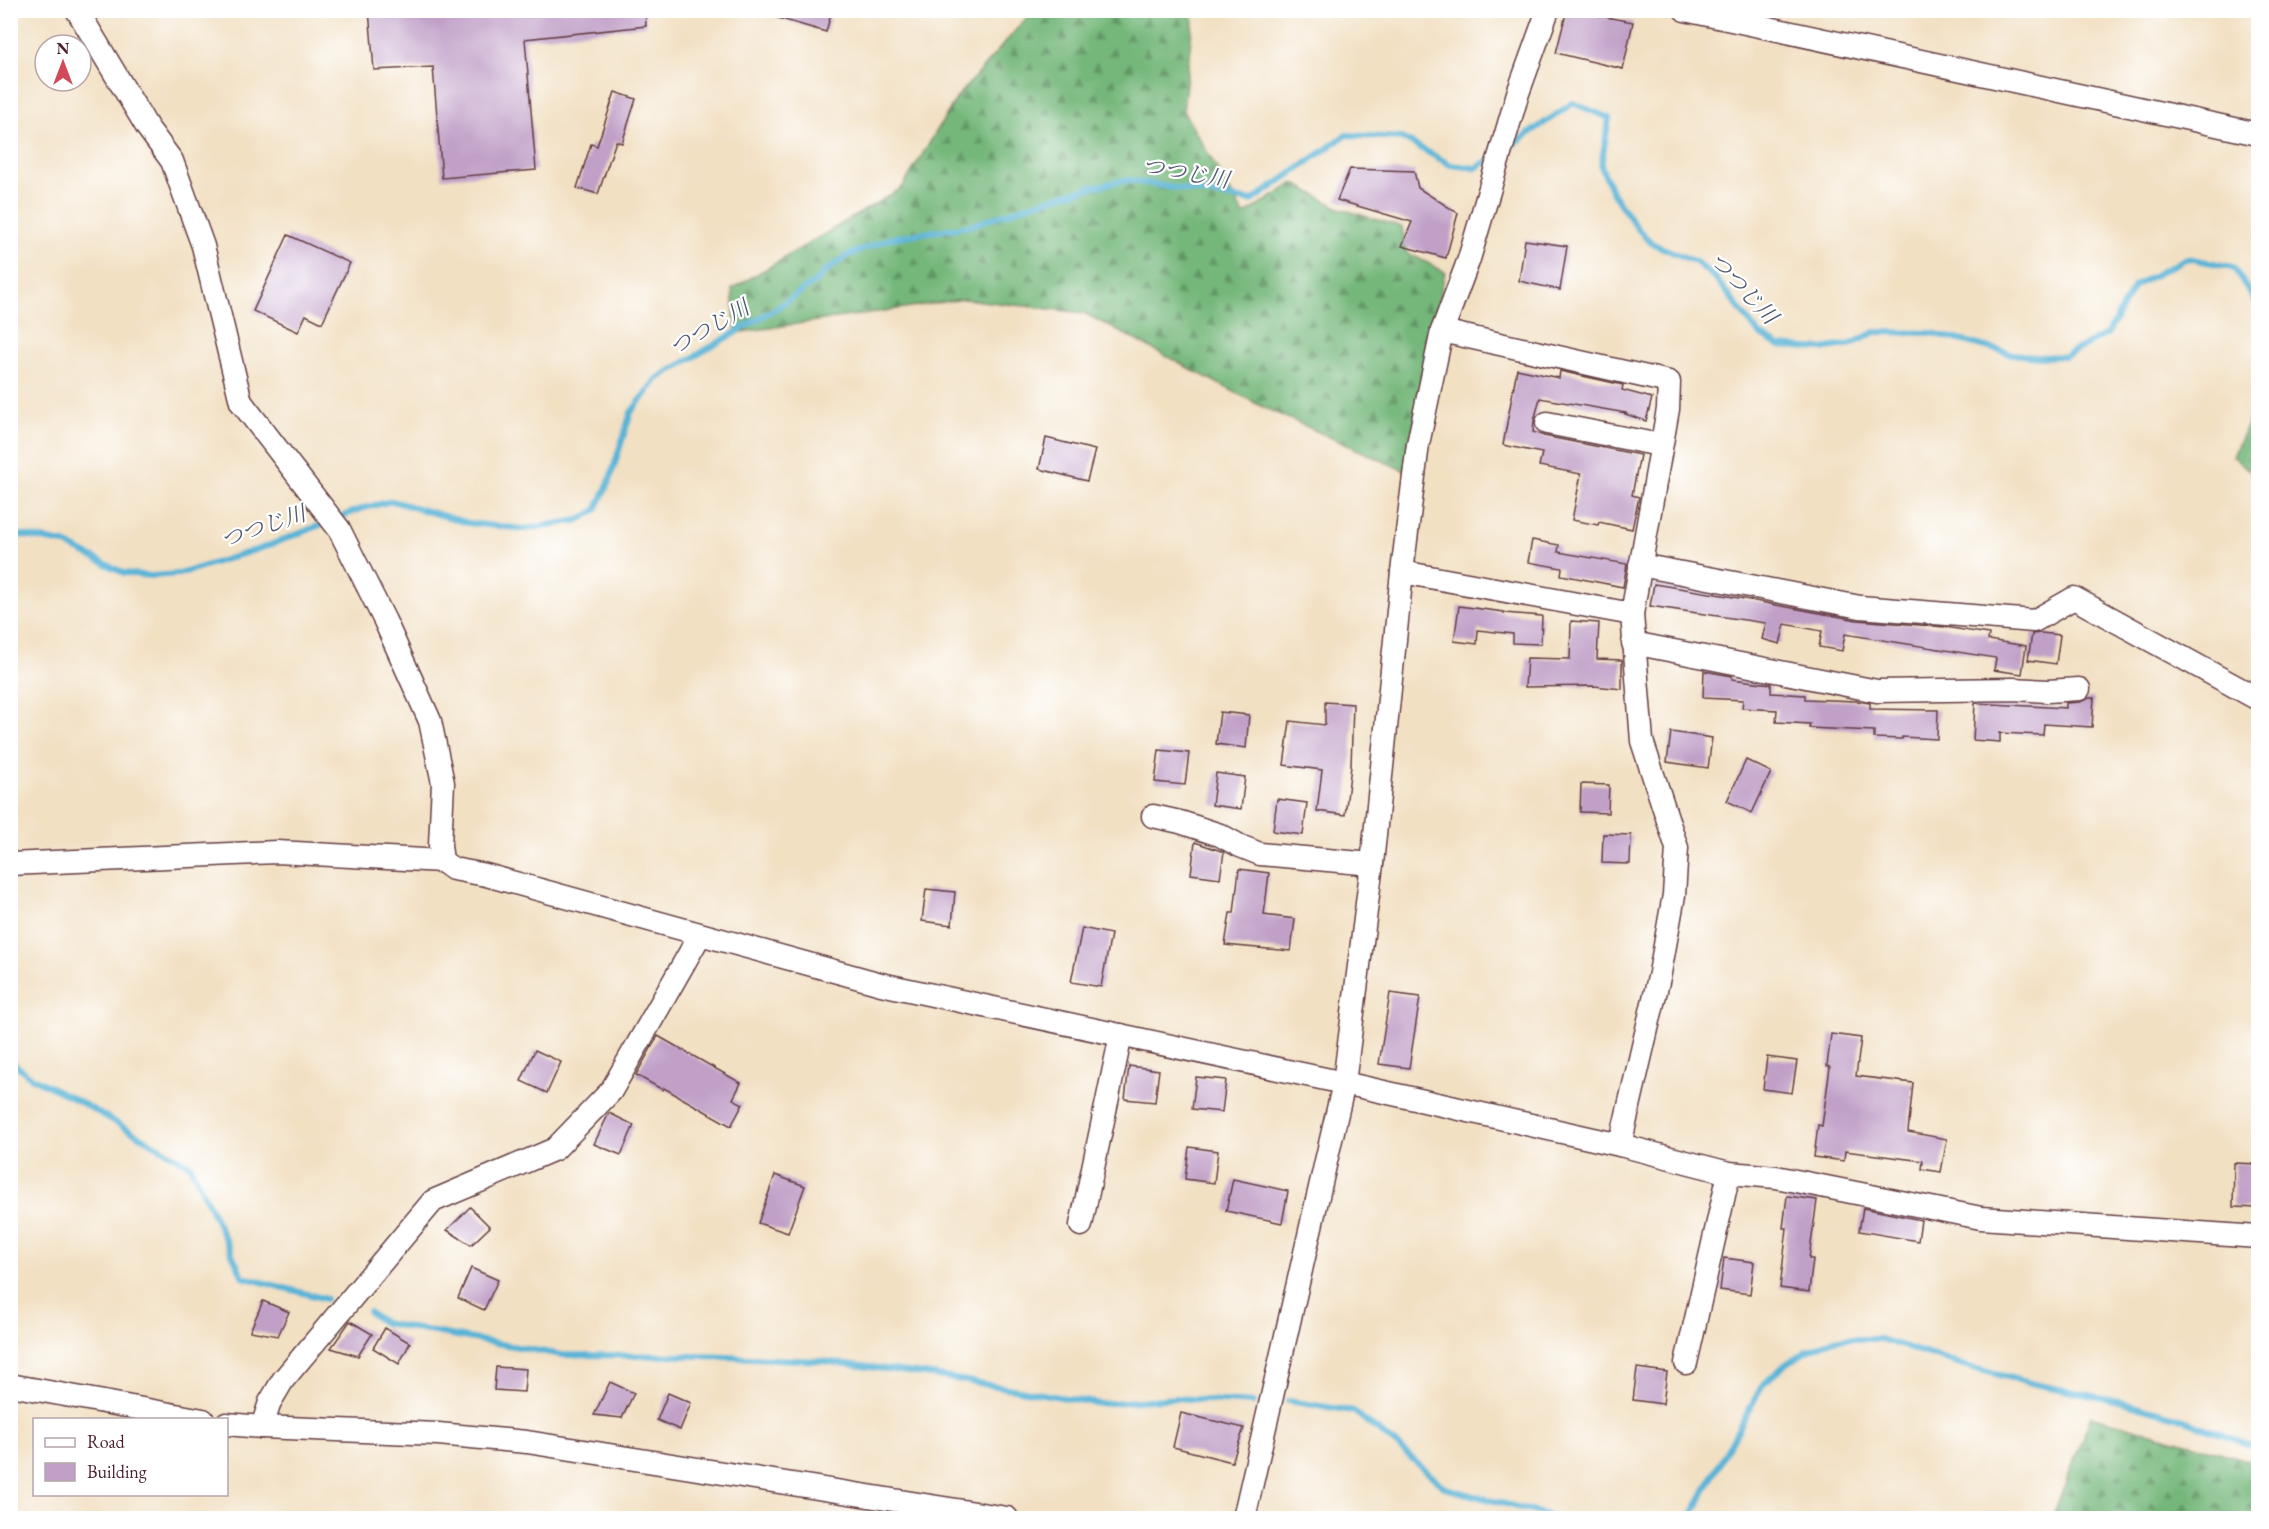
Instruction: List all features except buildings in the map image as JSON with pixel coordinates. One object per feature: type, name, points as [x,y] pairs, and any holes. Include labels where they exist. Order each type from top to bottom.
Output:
[{"type":"street","points":[[77,10],[147,127],[172,161],[203,246],[241,402],[339,529],[385,621],[430,721],[443,783],[440,845],[442,861]]},
{"type":"street","points":[[1244,1518],[1344,1083],[1372,864],[1402,572],[1418,444],[1442,331],[1468,259],[1508,126],[1548,10]]},
{"type":"street","points":[[1684,10],[2259,134]]},
{"type":"street","points":[[1442,331],[1669,382],[1668,409],[1632,614],[1642,741],[1677,848],[1674,895],[1660,973],[1620,1144]]},
{"type":"street","points":[[1548,423],[1660,445]]},
{"type":"street","points":[[1640,565],[1860,607],[2034,621],[2074,598],[2259,699]]},
{"type":"street","points":[[1402,572],[1632,614]]},
{"type":"street","points":[[1633,643],[1877,691],[2079,689]]},
{"type":"street","points":[[1154,816],[1220,835],[1260,854],[1372,864]]},
{"type":"street","points":[[10,864],[277,852],[442,861],[470,874],[486,875],[881,984],[1620,1144],[1729,1173],[1776,1177],[1981,1218],[2259,1237]]},
{"type":"street","points":[[262,1427],[270,1402],[283,1380],[433,1201],[555,1149],[611,1091],[700,935]]},
{"type":"street","points":[[1081,1225],[1121,1035]]},
{"type":"street","points":[[1686,1363],[1729,1173]]},
{"type":"street","points":[[10,1385],[197,1418]]},
{"type":"street","points":[[228,1424],[438,1434],[527,1442],[1007,1518]]},
{"type":"green space","points":[[1085,10],[1194,11],[1183,111],[1244,215],[1294,183],[1341,209],[1402,227],[1406,252],[1445,272],[1405,471],[1263,407],[1084,313],[964,299],[736,333],[732,289],[902,188],[958,96],[1030,14]]},
{"type":"green space","points":[[2258,400],[2258,479],[2233,456]]},
{"type":"green space","points":[[2091,1416],[2258,1463],[2258,1518],[2052,1518]]},
{"type":"waterway","name":"つつじ川","points":[[1508,148],[1573,103],[1609,118],[1601,166],[1613,194],[1638,229],[1651,243],[1696,262],[1716,279],[1759,334],[1779,346],[1822,349],[1852,344],[1875,332],[1932,333],[2013,354],[2038,357],[2065,356],[2108,333],[2134,286],[2187,258],[2233,267],[2258,305]]},
{"type":"waterway","name":"つつじ川","points":[[338,518],[360,509],[392,501],[468,523],[524,529],[579,520],[596,510],[609,482],[631,412],[658,378],[780,306],[849,255],[891,238],[969,226],[1042,201],[1127,180],[1252,201],[1346,135],[1402,138],[1451,165],[1476,168],[1492,158]]},
{"type":"waterway","name":"つつじ川","points":[[10,539],[20,535],[64,543],[124,573],[151,576],[179,574],[262,548],[328,522]]},
{"type":"waterway","points":[[10,1060],[29,1076],[82,1103],[190,1165],[243,1277],[326,1299]]},
{"type":"waterway","points":[[369,1312],[384,1323],[562,1355],[702,1356],[822,1361],[932,1375],[1100,1404],[1176,1398],[1253,1403]]},
{"type":"waterway","points":[[1690,1518],[1763,1384],[1786,1364],[1807,1351],[1837,1339],[1881,1339],[1969,1367],[2034,1384],[2123,1402],[2176,1417],[2258,1448]]},
{"type":"waterway","points":[[1288,1401],[1353,1411],[1398,1446],[1445,1488],[1558,1518]]}]
